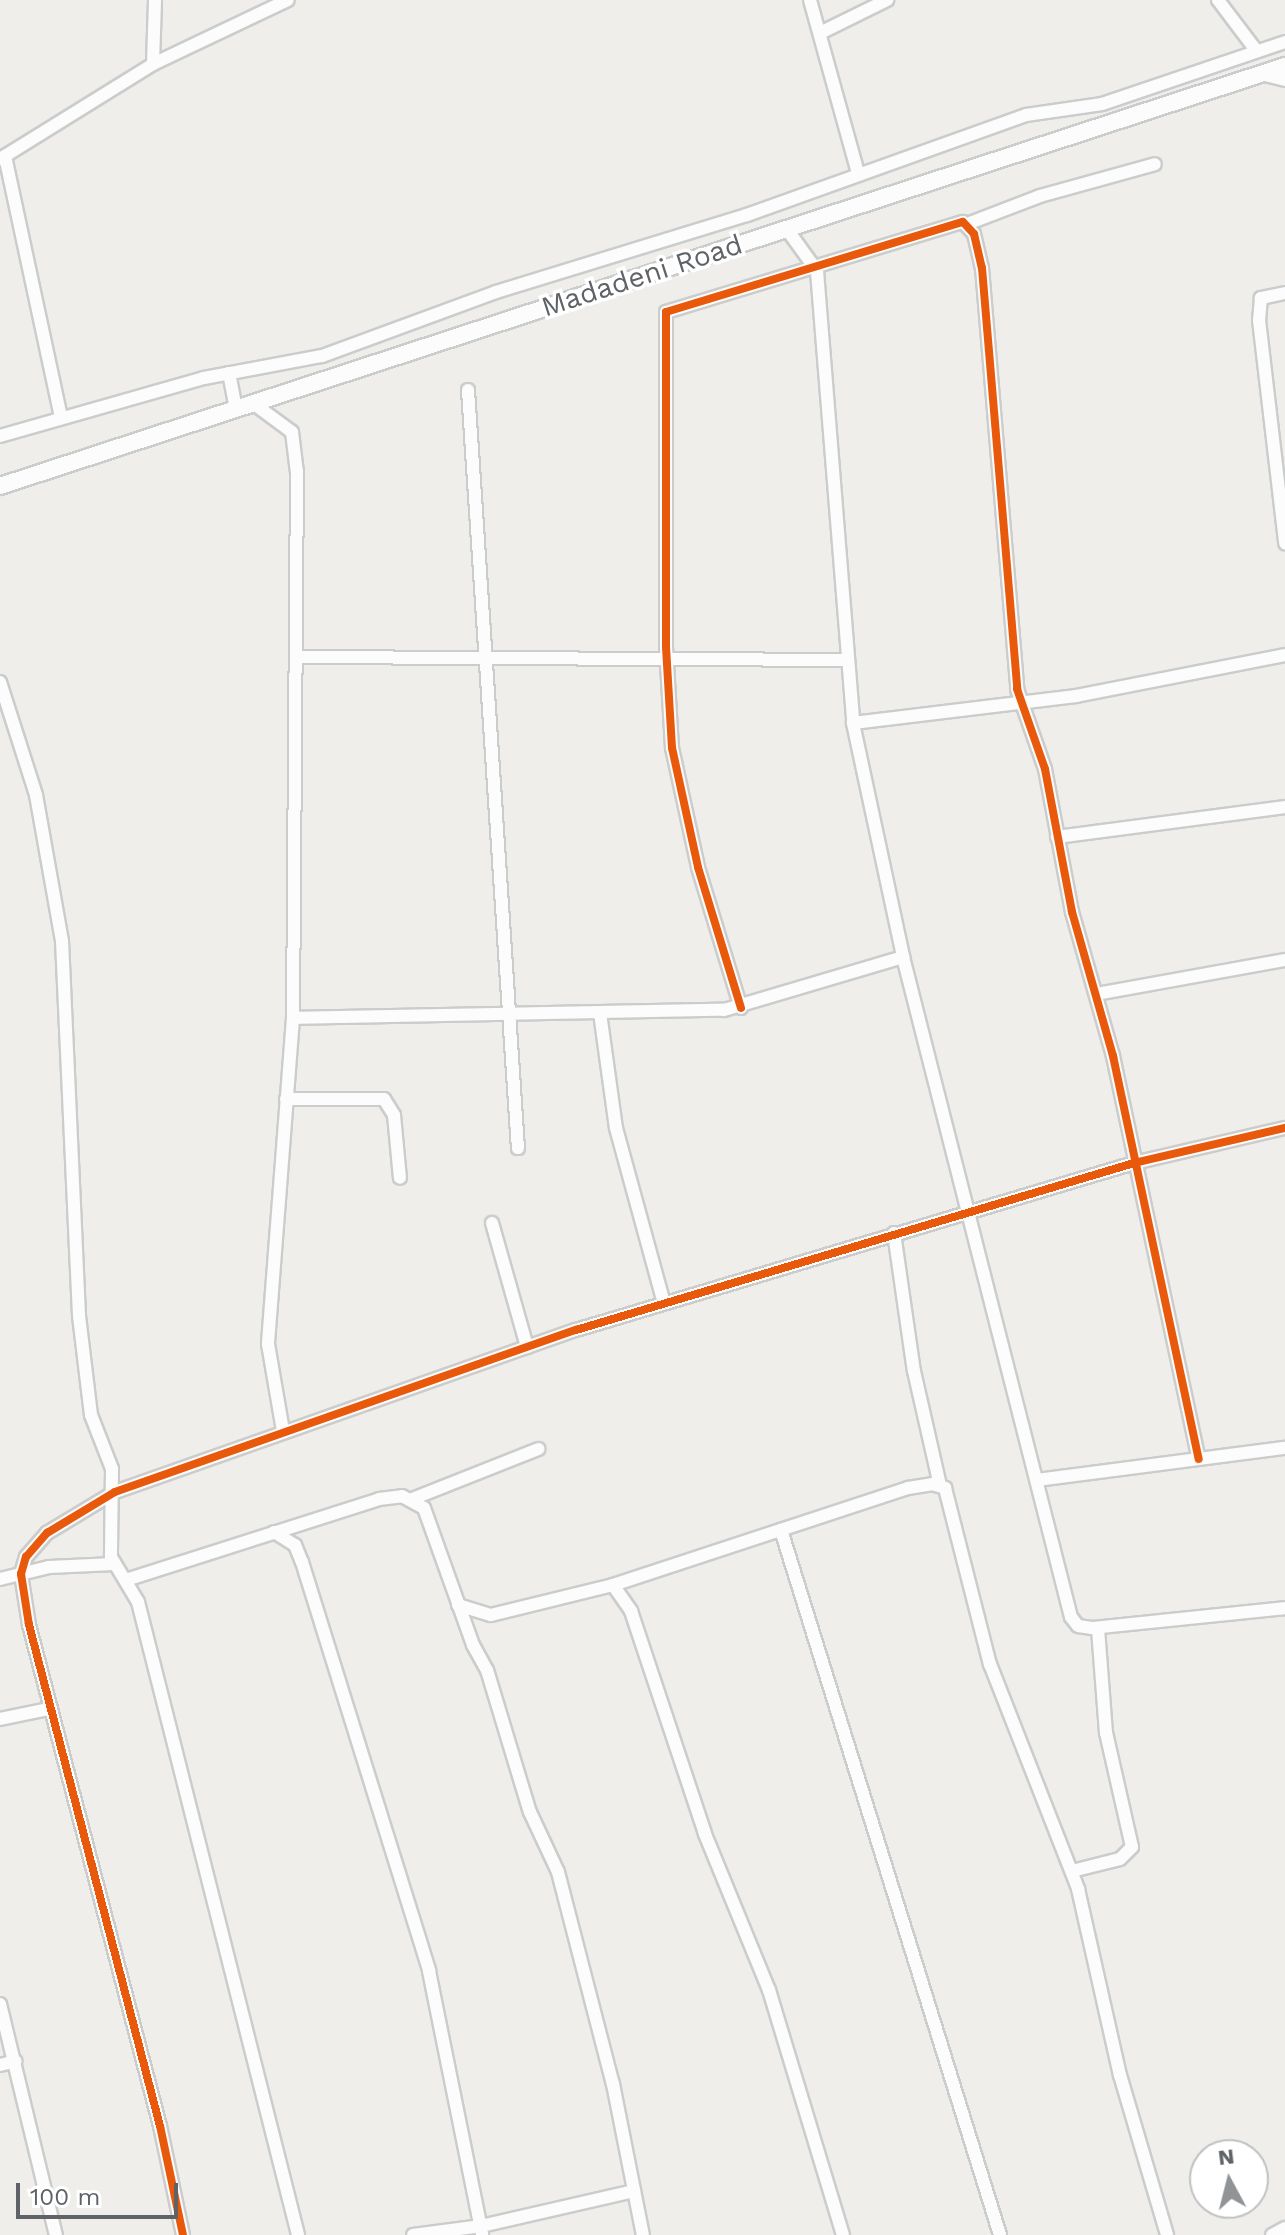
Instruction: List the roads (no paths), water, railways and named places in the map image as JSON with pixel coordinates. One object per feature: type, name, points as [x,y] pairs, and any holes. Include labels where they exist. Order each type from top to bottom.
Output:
[{"type":"street","points":[[153,64],[155,0]]},
{"type":"street","points":[[61,418],[2,158],[153,64],[288,0]]},
{"type":"street","points":[[810,0],[858,173]]},
{"type":"street","points":[[820,33],[887,0]]},
{"type":"street","points":[[1218,0],[1255,49]]},
{"type":"street","points":[[0,436],[229,373],[322,356],[496,292],[716,226],[1026,115],[1102,104],[1255,49],[1285,42]]},
{"type":"street","name":"Madadeni Road","points":[[0,486],[1285,66]]},
{"type":"street","points":[[1261,74],[1285,80]]},
{"type":"street","points":[[741,1008],[678,778],[667,660],[666,312],[953,221],[967,224],[1040,196],[1155,164]]},
{"type":"street","points":[[967,224],[982,268],[1002,535],[1022,704],[1040,748],[1057,837],[1096,994],[1199,1459]]},
{"type":"street","points":[[786,228],[815,265],[844,660],[853,723],[903,957],[1071,1617],[1078,1626],[1098,1628],[1285,1608]]},
{"type":"street","points":[[1285,293],[1261,298],[1259,320],[1285,543]]},
{"type":"street","points":[[229,373],[236,410]]},
{"type":"street","points":[[468,390],[518,1148]]},
{"type":"street","points":[[254,404],[288,427],[295,441],[298,657],[293,1018],[268,1344],[283,1431]]},
{"type":"street","points":[[853,723],[1022,704],[1285,655]]},
{"type":"street","points":[[298,657],[844,660]]},
{"type":"street","points":[[0,682],[53,866],[67,996],[79,1316],[91,1415],[112,1469],[115,1492],[114,1564],[129,1579],[298,2235]]},
{"type":"street","points":[[1057,837],[1285,807]]},
{"type":"street","points":[[293,1018],[741,1008],[903,957]]},
{"type":"street","points":[[1096,994],[1285,960]]},
{"type":"street","points":[[600,1013],[616,1128],[664,1303]]},
{"type":"street","points":[[286,1099],[384,1099],[394,1115],[400,1178]]},
{"type":"street","points":[[178,2234],[160,2126],[48,1709],[21,1574],[26,1557],[47,1533],[115,1492],[527,1347],[966,1211],[1134,1163],[1285,1128]]},
{"type":"street","points":[[492,1223],[527,1347]]},
{"type":"street","points":[[894,1233],[914,1371],[940,1485],[948,1493],[996,1683],[1072,1871],[1120,2075],[1167,2235]]},
{"type":"street","points":[[1037,1480],[1285,1448]]},
{"type":"street","points":[[129,1579],[379,1499],[412,1499],[538,1449]]},
{"type":"street","points":[[458,1605],[491,1615],[613,1585],[908,1488],[940,1485]]},
{"type":"street","points":[[412,1499],[428,1515],[458,1605],[487,1670],[530,1812],[558,1872],[613,2084],[643,2235]]},
{"type":"street","points":[[781,1530],[1000,2235]]},
{"type":"street","points":[[274,1532],[289,1540],[300,1554],[429,1971],[481,2231]]},
{"type":"street","points":[[0,1579],[49,1567],[114,1564]]},
{"type":"street","points":[[613,1585],[631,1611],[705,1834],[769,1990],[843,2235]]},
{"type":"street","points":[[1072,1871],[1120,1859],[1132,1847],[1104,1722],[1098,1628]]},
{"type":"street","points":[[0,1719],[48,1709]]},
{"type":"street","points":[[0,2004],[56,2235]]},
{"type":"street","points":[[0,2065],[16,2061]]},
{"type":"street","points":[[413,2235],[481,2231],[634,2191]]},
{"type":"street","points":[[1272,2235],[1285,2228]]}]
